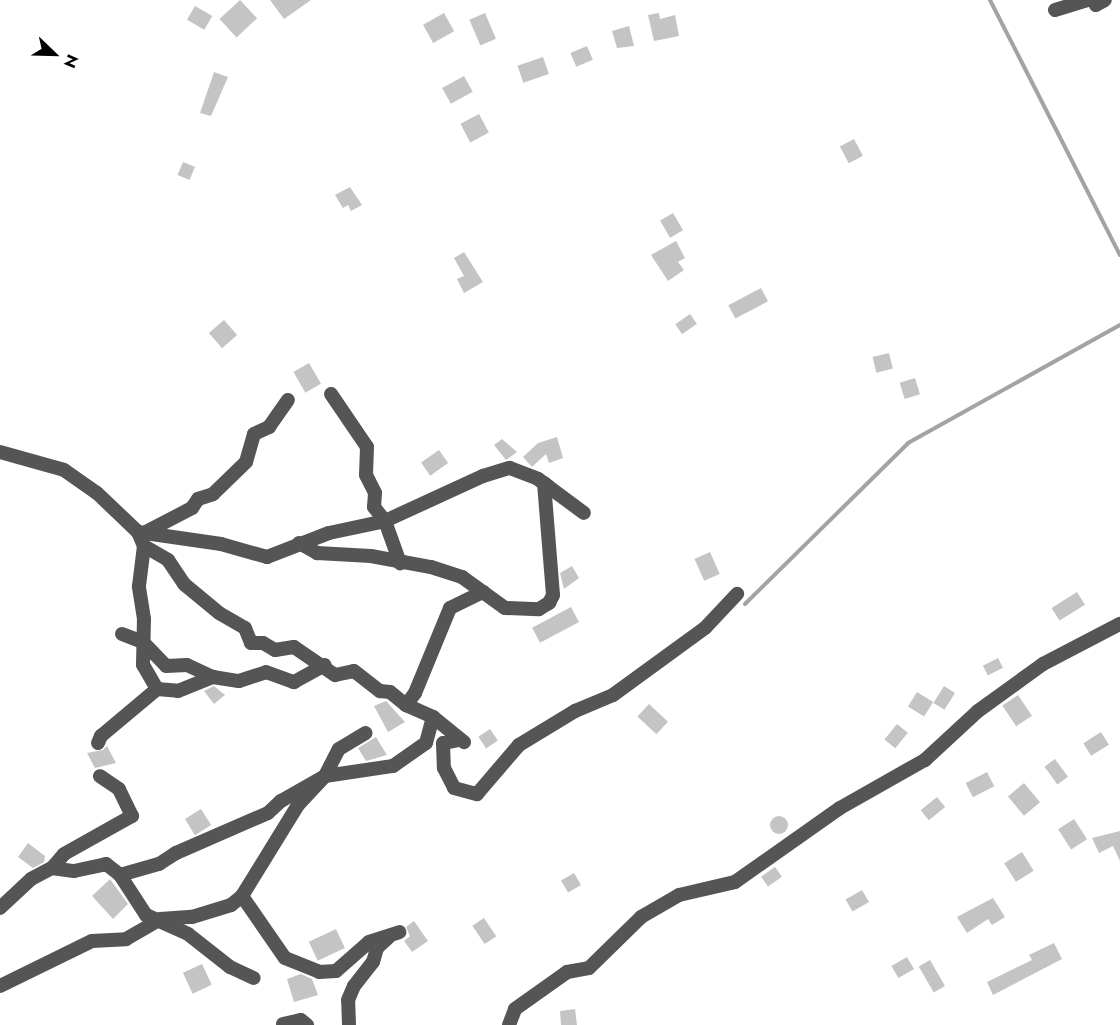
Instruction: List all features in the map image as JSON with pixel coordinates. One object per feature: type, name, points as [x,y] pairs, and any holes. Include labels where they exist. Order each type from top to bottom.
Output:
[{"type":"street","points":[[1055,10],[1087,0]]},
{"type":"street","points":[[1095,0],[1096,5],[1105,0]]},
{"type":"street","points":[[332,394],[367,447],[366,475],[375,493],[374,507],[385,521],[400,563]]},
{"type":"street","points":[[142,537],[192,508],[198,498],[213,494],[246,462],[254,434],[269,427],[288,400]]},
{"type":"street","points":[[0,452],[64,470],[97,493],[168,561],[184,584],[219,613],[245,628],[251,643],[263,643],[275,650],[294,646],[324,665],[335,675],[354,671],[406,705],[433,717],[462,742],[435,746],[426,743]]},
{"type":"street","points":[[142,537],[221,544],[267,557],[299,543],[385,521],[473,480],[510,468],[544,483],[553,595],[549,603],[529,610],[505,608],[462,577],[371,556],[317,553],[299,543]]},
{"type":"street","points":[[142,537],[139,586],[144,666],[157,689]]},
{"type":"street","points":[[406,705],[416,693],[450,608],[483,592]]},
{"type":"street","points":[[443,743],[444,768],[454,788],[477,794],[519,745],[575,711],[613,695],[705,628],[737,594]]},
{"type":"street","points":[[509,1025],[514,1009],[567,972],[589,968],[640,917],[679,895],[735,882],[840,808],[925,760],[978,711],[1059,653],[1120,624]]},
{"type":"street","points":[[122,633],[143,642],[166,666],[186,665],[213,677],[239,681],[266,672],[294,682],[324,665]]},
{"type":"street","points":[[98,743],[101,736],[157,689],[178,691],[213,677]]},
{"type":"street","points":[[120,875],[159,864],[176,852],[268,813],[281,801],[325,776],[393,766],[426,743],[433,717]]},
{"type":"street","points":[[0,986],[92,941],[126,939],[160,919],[221,908],[242,896],[298,805],[325,776],[339,749],[366,733]]},
{"type":"street","points":[[0,908],[31,879],[52,868],[64,854],[132,816],[119,789],[100,776]]},
{"type":"street","points":[[52,868],[74,871],[106,864],[120,875],[146,915],[160,919],[188,934],[230,967],[254,978]]},
{"type":"street","points":[[242,896],[285,958],[319,972],[336,971],[369,942],[395,934],[377,948],[373,962],[354,986],[348,1000],[349,1025]]},
{"type":"street","points":[[283,1023],[301,1020],[307,1025]]},
{"type":"building","points":[[240,0],[257,18],[237,37],[220,19]]},
{"type":"building","points":[[270,0],[311,0],[284,19]]},
{"type":"building","points":[[195,6],[212,16],[204,30],[187,20]]},
{"type":"building","points":[[444,13],[454,31],[433,43],[423,25]]},
{"type":"building","points":[[485,13],[496,39],[480,45],[469,20]]},
{"type":"building","points":[[659,13],[660,19],[675,15],[679,36],[654,41],[648,15]]},
{"type":"building","points":[[629,26],[634,46],[617,48],[612,31]]},
{"type":"building","points":[[587,46],[593,60],[576,67],[570,53]]},
{"type":"building","points":[[543,57],[549,74],[523,83],[517,66]]},
{"type":"building","points":[[214,72],[228,77],[211,116],[200,113]]},
{"type":"building","points":[[464,76],[473,92],[451,104],[442,88]]},
{"type":"building","points":[[479,114],[489,133],[470,142],[460,124]]},
{"type":"building","points":[[854,139],[863,156],[849,163],[840,147]]},
{"type":"building","points":[[183,162],[195,167],[189,180],[178,175]]},
{"type":"building","points":[[350,187],[362,205],[351,211],[348,205],[343,208],[335,195]]},
{"type":"building","points":[[673,213],[683,230],[670,238],[660,220]]},
{"type":"building","points":[[676,241],[685,258],[678,262],[684,270],[668,281],[651,255]]},
{"type":"building","points":[[464,252],[483,282],[464,293],[457,279],[464,276],[454,258]]},
{"type":"building","points":[[761,288],[768,301],[735,319],[728,305]]},
{"type":"building","points":[[690,314],[697,324],[682,334],[675,324]]},
{"type":"building","points":[[224,320],[237,335],[222,348],[209,333]]},
{"type":"building","points":[[889,353],[893,369],[876,373],[873,357]]},
{"type":"building","points":[[309,363],[321,384],[305,393],[293,372]]},
{"type":"building","points":[[915,378],[920,394],[905,399],[900,383]]},
{"type":"building","points":[[557,437],[563,458],[549,463],[546,454],[532,467],[523,457],[538,443]]},
{"type":"building","points":[[502,439],[517,452],[506,460],[494,445]]},
{"type":"building","points":[[439,450],[448,463],[430,476],[421,463]]},
{"type":"building","points":[[710,552],[720,574],[704,581],[694,559]]},
{"type":"building","points":[[572,566],[579,578],[564,589],[560,573]]},
{"type":"building","points":[[1077,592],[1085,605],[1060,621],[1052,608]]},
{"type":"building","points":[[571,607],[579,622],[540,643],[532,628]]},
{"type":"building","points":[[998,658],[1003,668],[988,676],[983,666]]},
{"type":"building","points":[[214,686],[225,695],[214,704],[204,691]]},
{"type":"building","points":[[944,686],[955,693],[944,710],[933,703]]},
{"type":"building","points":[[917,692],[933,702],[924,716],[908,706]]},
{"type":"building","points":[[1018,695],[1032,716],[1016,726],[1002,706]]},
{"type":"building","points":[[386,701],[405,722],[388,732],[374,706]]},
{"type":"building","points":[[649,704],[668,722],[656,734],[637,716]]},
{"type":"building","points":[[897,724],[908,733],[895,748],[884,740]]},
{"type":"building","points":[[490,729],[498,741],[486,748],[478,737]]},
{"type":"building","points":[[1101,732],[1109,745],[1091,756],[1083,743]]},
{"type":"building","points":[[376,737],[387,755],[366,761],[358,748]]},
{"type":"building","points":[[107,746],[116,763],[95,768],[87,753],[103,750]]},
{"type":"building","points":[[1055,759],[1068,777],[1057,784],[1044,767]]},
{"type":"building","points":[[987,772],[994,786],[973,797],[966,783]]},
{"type":"building","points":[[1024,783],[1040,802],[1024,816],[1008,796]]},
{"type":"building","points":[[937,797],[945,807],[929,820],[921,810]]},
{"type":"building","points":[[201,809],[211,825],[195,835],[185,819]]},
{"type":"building","points":[[775,816],[783,816],[788,821],[786,832],[775,834],[770,829],[770,821]]},
{"type":"building","points":[[1074,819],[1087,839],[1071,849],[1058,829]]},
{"type":"building","points":[[1120,831],[1120,861],[1113,846],[1099,853],[1092,838]]},
{"type":"building","points":[[28,843],[45,856],[44,862],[33,868],[18,857]]},
{"type":"building","points":[[1022,852],[1034,871],[1016,882],[1004,863]]},
{"type":"building","points":[[775,867],[782,877],[768,887],[761,877]]},
{"type":"building","points":[[574,873],[581,885],[568,893],[561,880]]},
{"type":"building","points":[[110,879],[128,904],[113,919],[92,896]]},
{"type":"building","points":[[862,890],[869,902],[853,912],[846,900]]},
{"type":"building","points":[[993,898],[1005,917],[992,925],[988,919],[967,933],[957,917]]},
{"type":"building","points":[[484,918],[496,936],[485,944],[472,926]]},
{"type":"building","points":[[414,921],[428,941],[412,952],[404,941],[410,936],[406,927]]},
{"type":"building","points":[[336,929],[345,948],[318,961],[309,942]]},
{"type":"building","points":[[1054,943],[1062,959],[993,995],[987,982],[1032,960],[1029,955]]},
{"type":"building","points":[[907,957],[914,969],[898,978],[891,966]]},
{"type":"building","points":[[930,960],[945,986],[934,992],[919,966]]},
{"type":"building","points":[[202,964],[212,985],[193,994],[183,973]]},
{"type":"building","points":[[301,974],[312,979],[318,995],[294,1002],[287,979]]},
{"type":"building","points":[[575,1009],[577,1025],[561,1025],[560,1011]]},
{"type":"waterway","points":[[990,0],[1120,255]]},
{"type":"waterway","points":[[745,604],[908,443],[1120,325]]}]
